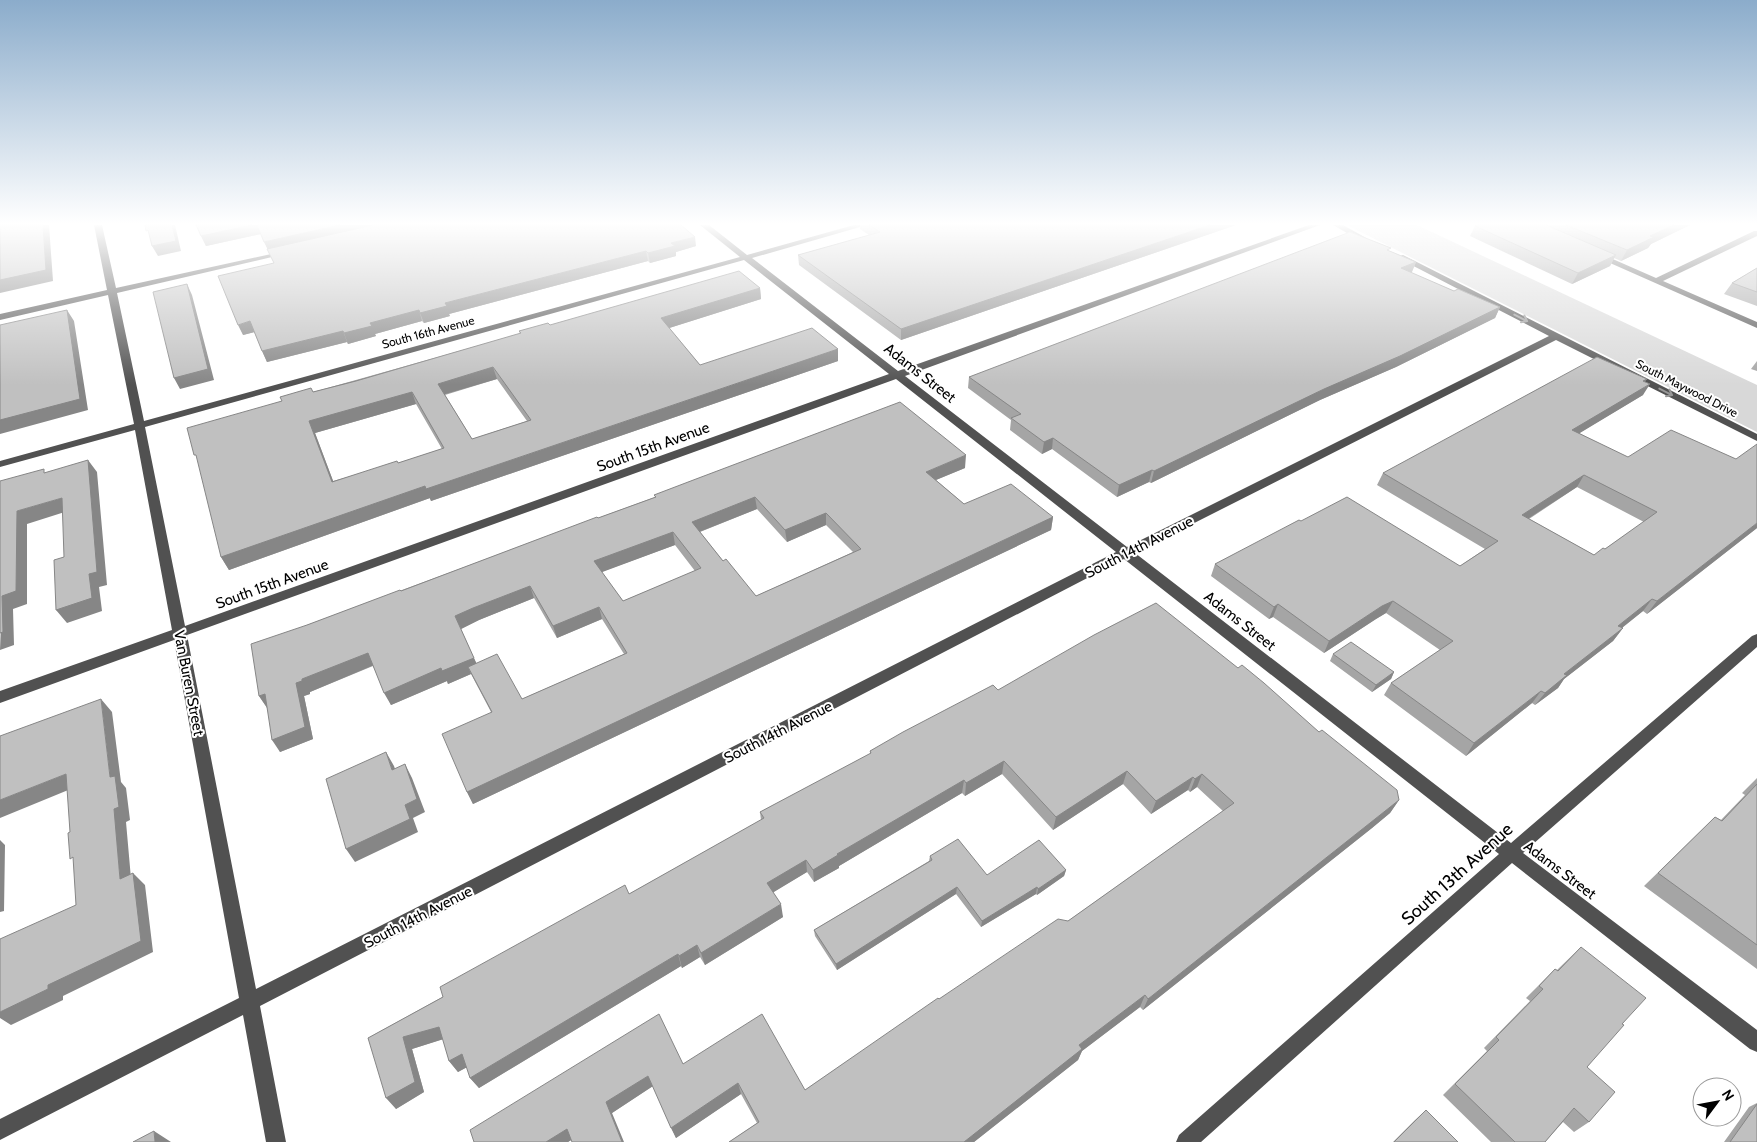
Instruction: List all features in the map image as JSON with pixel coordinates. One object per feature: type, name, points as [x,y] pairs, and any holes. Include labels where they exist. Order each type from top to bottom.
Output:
[{"type":"street","name":"Van Buren Street","points":[[109,278],[180,632],[276,1142]]},
{"type":"street","points":[[0,317],[172,278]]},
{"type":"street","name":"South 16th Avenue","points":[[0,464],[672,278]]},
{"type":"street","name":"Adams Street","points":[[772,278],[1757,1042]]},
{"type":"street","name":"South 15th Avenue","points":[[0,697],[1168,278]]},
{"type":"street","name":"South Maywood Drive","points":[[1443,278],[1757,438]]},
{"type":"street","points":[[1651,278],[1757,325]]},
{"type":"street","points":[[1657,281],[1663,278]]},
{"type":"street","name":"South 14th Avenue","points":[[0,1130],[1126,553],[1558,336]]},
{"type":"street","name":"South 13th Avenue","points":[[1186,1142],[1511,853],[1757,639]]},
{"type":"shaded area","points":[[1453,278],[1530,278],[1757,385],[1757,432]]},
{"type":"building","points":[[219,278],[541,278],[445,303],[447,306],[420,313],[419,310],[370,323],[372,326],[344,333],[343,331],[262,351],[250,321],[238,325]]},
{"type":"building","points":[[713,278],[748,278],[760,288],[661,318],[700,365],[812,328],[838,349],[426,489],[425,486],[221,557],[196,455],[194,455],[187,428],[282,401],[280,397],[311,388],[313,392],[356,381],[521,333],[519,331],[548,323],[550,325]],"holes":[[[493,367],[531,420],[472,439],[438,384]],[[412,392],[444,448],[332,482],[309,421]]]},
{"type":"building","points":[[830,278],[1052,278],[901,329]]},
{"type":"building","points":[[1228,278],[1425,278],[1454,291],[1458,289],[1500,307],[1154,471],[1152,470],[1119,485],[1053,438],[1044,442],[1011,418],[1021,414],[969,377]]},
{"type":"building","points":[[1740,278],[1757,278],[1757,292],[1732,283]]},
{"type":"building","points":[[187,284],[208,369],[174,378],[153,292]]},
{"type":"building","points":[[67,310],[80,399],[0,420],[0,325]]},
{"type":"building","points":[[1597,357],[1647,379],[1643,381],[1650,384],[1572,430],[1628,457],[1671,430],[1736,459],[1757,444],[1757,523],[1657,601],[1652,599],[1618,626],[1623,628],[1564,674],[1567,675],[1545,693],[1541,691],[1474,743],[1391,683],[1453,641],[1393,601],[1382,606],[1329,641],[1278,604],[1274,607],[1215,564],[1347,497],[1460,566],[1498,541],[1383,473]],"holes":[[[1584,475],[1657,512],[1594,555],[1522,515]]]},
{"type":"building","points":[[900,402],[966,455],[926,472],[964,504],[1011,484],[1053,517],[467,792],[442,734],[492,712],[468,667],[497,654],[522,699],[627,653],[599,607],[553,626],[530,586],[473,608],[455,616],[474,658],[442,671],[441,668],[384,693],[368,653],[302,679],[302,681],[296,683],[305,727],[272,740],[265,694],[259,696],[251,644],[656,497],[654,495]],"holes":[[[755,497],[785,530],[826,513],[861,549],[756,596],[726,559],[723,561],[692,522]],[[673,532],[701,568],[623,601],[594,561]]]},
{"type":"building","points":[[88,460],[97,572],[89,574],[92,598],[56,610],[54,560],[64,557],[62,498],[17,511],[16,591],[2,596],[3,632],[0,633],[0,481],[44,469],[44,473]]},
{"type":"building","points":[[1156,603],[1238,668],[1242,665],[1319,732],[1322,730],[1397,790],[1399,800],[1148,999],[1145,995],[1079,1045],[1082,1049],[964,1142],[729,1142],[759,1122],[738,1083],[671,1128],[648,1076],[606,1102],[622,1142],[572,1142],[567,1129],[546,1142],[474,1142],[470,1130],[659,1014],[683,1064],[762,1014],[805,1090],[938,998],[1058,919],[1068,921],[1234,803],[1202,774],[1195,779],[1193,777],[1156,801],[1127,771],[1056,817],[1004,761],[966,783],[964,780],[813,870],[806,860],[767,883],[781,904],[701,953],[697,945],[679,956],[678,954],[470,1078],[462,1054],[449,1061],[439,1027],[403,1037],[415,1082],[386,1098],[368,1038],[443,997],[440,987],[625,885],[629,894],[764,818],[760,812],[871,753],[870,751],[903,732],[993,685],[998,690],[1094,635]]},
{"type":"building","points":[[1351,642],[1394,672],[1376,685],[1333,654]]},
{"type":"building","points":[[101,699],[110,777],[115,776],[119,807],[114,809],[120,879],[133,873],[141,941],[48,985],[48,989],[0,1012],[0,939],[76,905],[73,857],[70,859],[68,833],[70,832],[66,774],[0,800],[0,736]]},
{"type":"building","points":[[386,752],[392,770],[405,764],[417,799],[405,805],[410,819],[346,849],[326,779]]},
{"type":"building","points":[[1757,784],[1757,945],[1658,873],[1715,817],[1722,821]]},
{"type":"building","points":[[958,839],[987,875],[1039,840],[1066,870],[1038,889],[1037,887],[982,921],[957,887],[836,964],[814,930],[932,860],[930,856]]},
{"type":"building","points":[[1581,947],[1646,998],[1587,1067],[1615,1092],[1589,1122],[1574,1108],[1545,1142],[1515,1142],[1455,1084],[1499,1040],[1496,1037],[1543,989],[1539,986],[1555,969],[1558,971]]},
{"type":"building","points":[[1757,1104],[1757,1142],[1730,1142]]},
{"type":"building","points":[[1426,1110],[1458,1142],[1394,1142]]},
{"type":"building","points":[[154,1131],[155,1142],[133,1142]]}]
